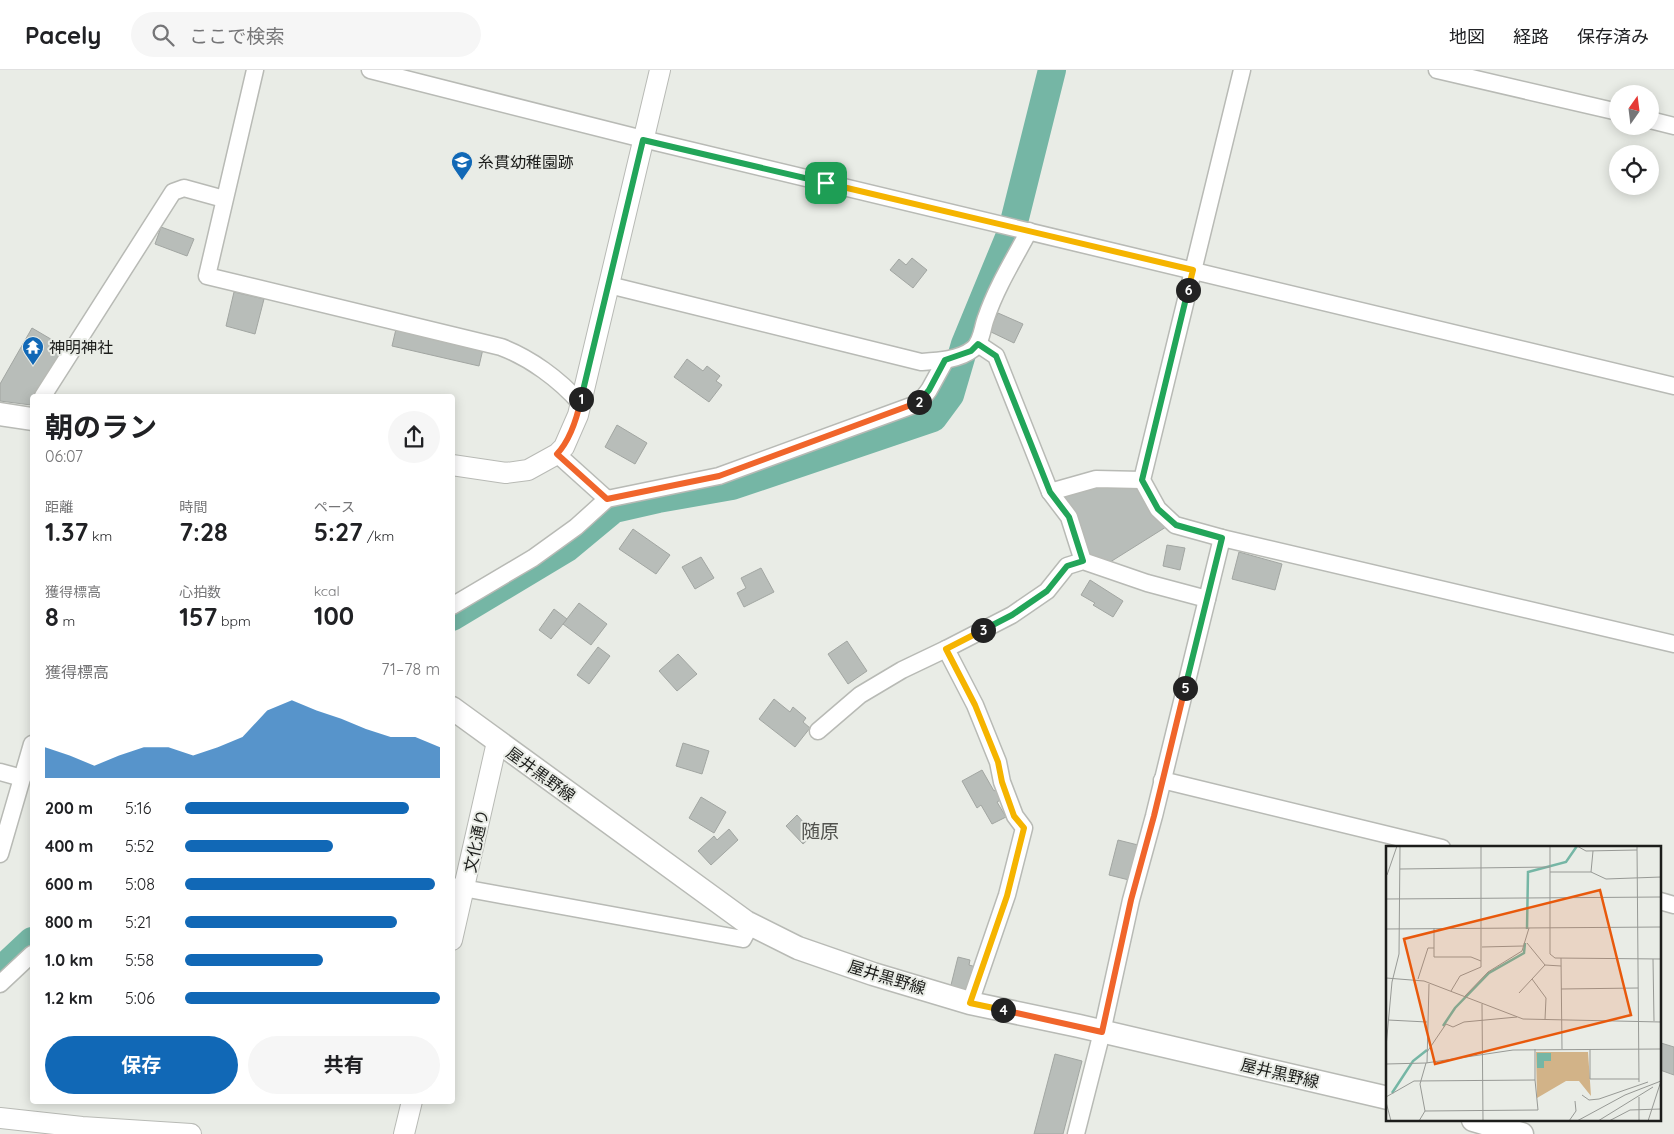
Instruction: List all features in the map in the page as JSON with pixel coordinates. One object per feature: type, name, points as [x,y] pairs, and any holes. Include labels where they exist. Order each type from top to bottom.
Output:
[{"type":"main road","points":[[0,414],[30,416]]},
{"type":"main road","name":"屋井黒野線","points":[[455,710],[751,924],[798,948],[873,974],[970,1003],[1386,1098]]},
{"type":"main road","points":[[1480,1122],[1522,1134]]},
{"type":"street","points":[[255,70],[207,276],[501,347],[521,354],[569,390],[580,403]]},
{"type":"street","points":[[370,70],[643,140],[1674,386]]},
{"type":"street","points":[[455,465],[506,473],[528,470],[557,454],[564,446],[578,415],[660,70]]},
{"type":"street","points":[[1242,70],[1142,480],[1158,509],[1176,525],[1222,538],[1674,644]]},
{"type":"street","points":[[1437,70],[1609,110]]},
{"type":"street","points":[[1659,122],[1674,126]]},
{"type":"street","points":[[44,394],[173,192],[184,188],[224,200]]},
{"type":"street","points":[[609,285],[921,362],[945,360],[971,351],[978,344],[986,316],[1029,231]]},
{"type":"street","points":[[978,344],[996,356],[1050,492],[1069,517],[1083,561]]},
{"type":"street","points":[[455,604],[533,558],[576,527],[607,499],[719,476],[919,403],[929,390],[945,360]]},
{"type":"street","points":[[557,454],[607,499]]},
{"type":"street","points":[[1050,492],[1096,479],[1142,480]]},
{"type":"street","points":[[1076,1134],[1102,1032],[1131,900],[1222,538]]},
{"type":"street","points":[[818,731],[860,695],[902,670],[1012,615],[1047,591],[1067,566],[1083,561],[1147,583],[1207,599]]},
{"type":"street","points":[[946,649],[975,705],[998,762],[1002,782],[1014,816],[1024,828],[1007,896],[970,1003]]},
{"type":"street","name":"文化通り","points":[[455,918],[459,888],[497,742]]},
{"type":"street","points":[[0,854],[30,751]]},
{"type":"street","points":[[0,772],[22,778]]},
{"type":"street","points":[[1162,780],[1434,846]]},
{"type":"street","points":[[459,888],[743,939],[751,924]]},
{"type":"street","points":[[0,984],[30,956]]},
{"type":"street","points":[[404,1134],[411,1104]]},
{"type":"street","points":[[0,1118],[82,1127],[191,1134]]},
{"type":"building","points":[[161,227],[194,239],[187,256],[155,244]]},
{"type":"building","points":[[912,258],[927,270],[913,288],[890,270],[899,259],[906,265]]},
{"type":"building","points":[[234,292],[264,299],[255,334],[226,326]]},
{"type":"building","points":[[998,313],[1023,324],[1014,343],[989,331]]},
{"type":"building","name":"神明神社","points":[[32,328],[66,348],[37,394],[30,394],[30,405],[0,401],[0,384]]},
{"type":"building","points":[[396,329],[483,349],[479,366],[392,346]]},
{"type":"building","points":[[687,359],[703,371],[707,366],[720,376],[716,381],[722,385],[709,402],[674,377]]},
{"type":"building","points":[[617,425],[647,443],[635,464],[605,447]]},
{"type":"building","points":[[1111,484],[1136,484],[1166,527],[1107,564],[1088,556],[1063,494]]},
{"type":"building","points":[[633,529],[670,555],[656,574],[619,549]]},
{"type":"building","points":[[1167,545],[1185,548],[1180,570],[1163,566]]},
{"type":"building","points":[[1239,552],[1282,564],[1275,590],[1232,579]]},
{"type":"building","points":[[701,557],[714,578],[695,589],[682,567]]},
{"type":"building","points":[[761,568],[774,592],[744,607],[737,593],[746,588],[741,578]]},
{"type":"building","points":[[1090,580],[1123,601],[1113,617],[1081,595]]},
{"type":"building","points":[[579,603],[607,624],[591,645],[563,624]]},
{"type":"building","points":[[554,609],[567,619],[551,639],[539,630]]},
{"type":"building","points":[[847,641],[867,671],[848,684],[828,654]]},
{"type":"building","points":[[598,647],[610,656],[589,684],[577,675]]},
{"type":"building","points":[[678,654],[697,674],[677,691],[659,671]]},
{"type":"building","points":[[774,699],[790,712],[793,707],[806,718],[803,722],[810,728],[795,747],[759,719]]},
{"type":"building","points":[[683,743],[709,751],[702,774],[676,766]]},
{"type":"building","points":[[982,770],[994,791],[1000,787],[1006,797],[997,802],[1006,817],[992,824],[981,805],[977,808],[962,781]]},
{"type":"building","points":[[701,797],[726,812],[714,833],[689,818]]},
{"type":"building","points":[[797,815],[814,834],[803,844],[786,826]]},
{"type":"building","points":[[729,829],[738,840],[711,865],[698,851],[714,836],[717,840]]},
{"type":"building","points":[[1118,840],[1138,845],[1129,880],[1109,875]]},
{"type":"building","points":[[958,957],[970,960],[969,965],[976,967],[969,994],[950,989]]},
{"type":"building","points":[[1662,1043],[1674,1047],[1674,1075],[1662,1071]]},
{"type":"building","points":[[1055,1054],[1082,1061],[1063,1134],[1034,1134]]},
{"type":"waterway","points":[[455,615],[567,548],[614,509],[732,486],[933,418],[950,395],[965,344],[1012,230],[1052,70]]},
{"type":"waterway","points":[[0,971],[30,943]]},
{"type":"place","name":"糸貫幼稚園跡","points":[[462,181]]},
{"type":"place","name":"神明神社","points":[[33,366]]},
{"type":"district","name":"随原","points":[[820,831]]},
{"type":"route","points":[[643,140],[826,183],[1193,270],[1142,480],[1158,509],[1176,525],[1222,538],[1154,816],[1131,900],[1102,1032],[970,1003],[1007,896],[1024,828],[1014,816],[1002,782],[998,762],[975,705],[946,649],[1012,615],[1047,591],[1067,566],[1083,561],[1069,517],[1050,492],[996,356],[978,344],[971,351],[945,360],[929,390],[919,403],[719,476],[607,499],[557,454],[564,446],[578,415],[643,140]]}]
